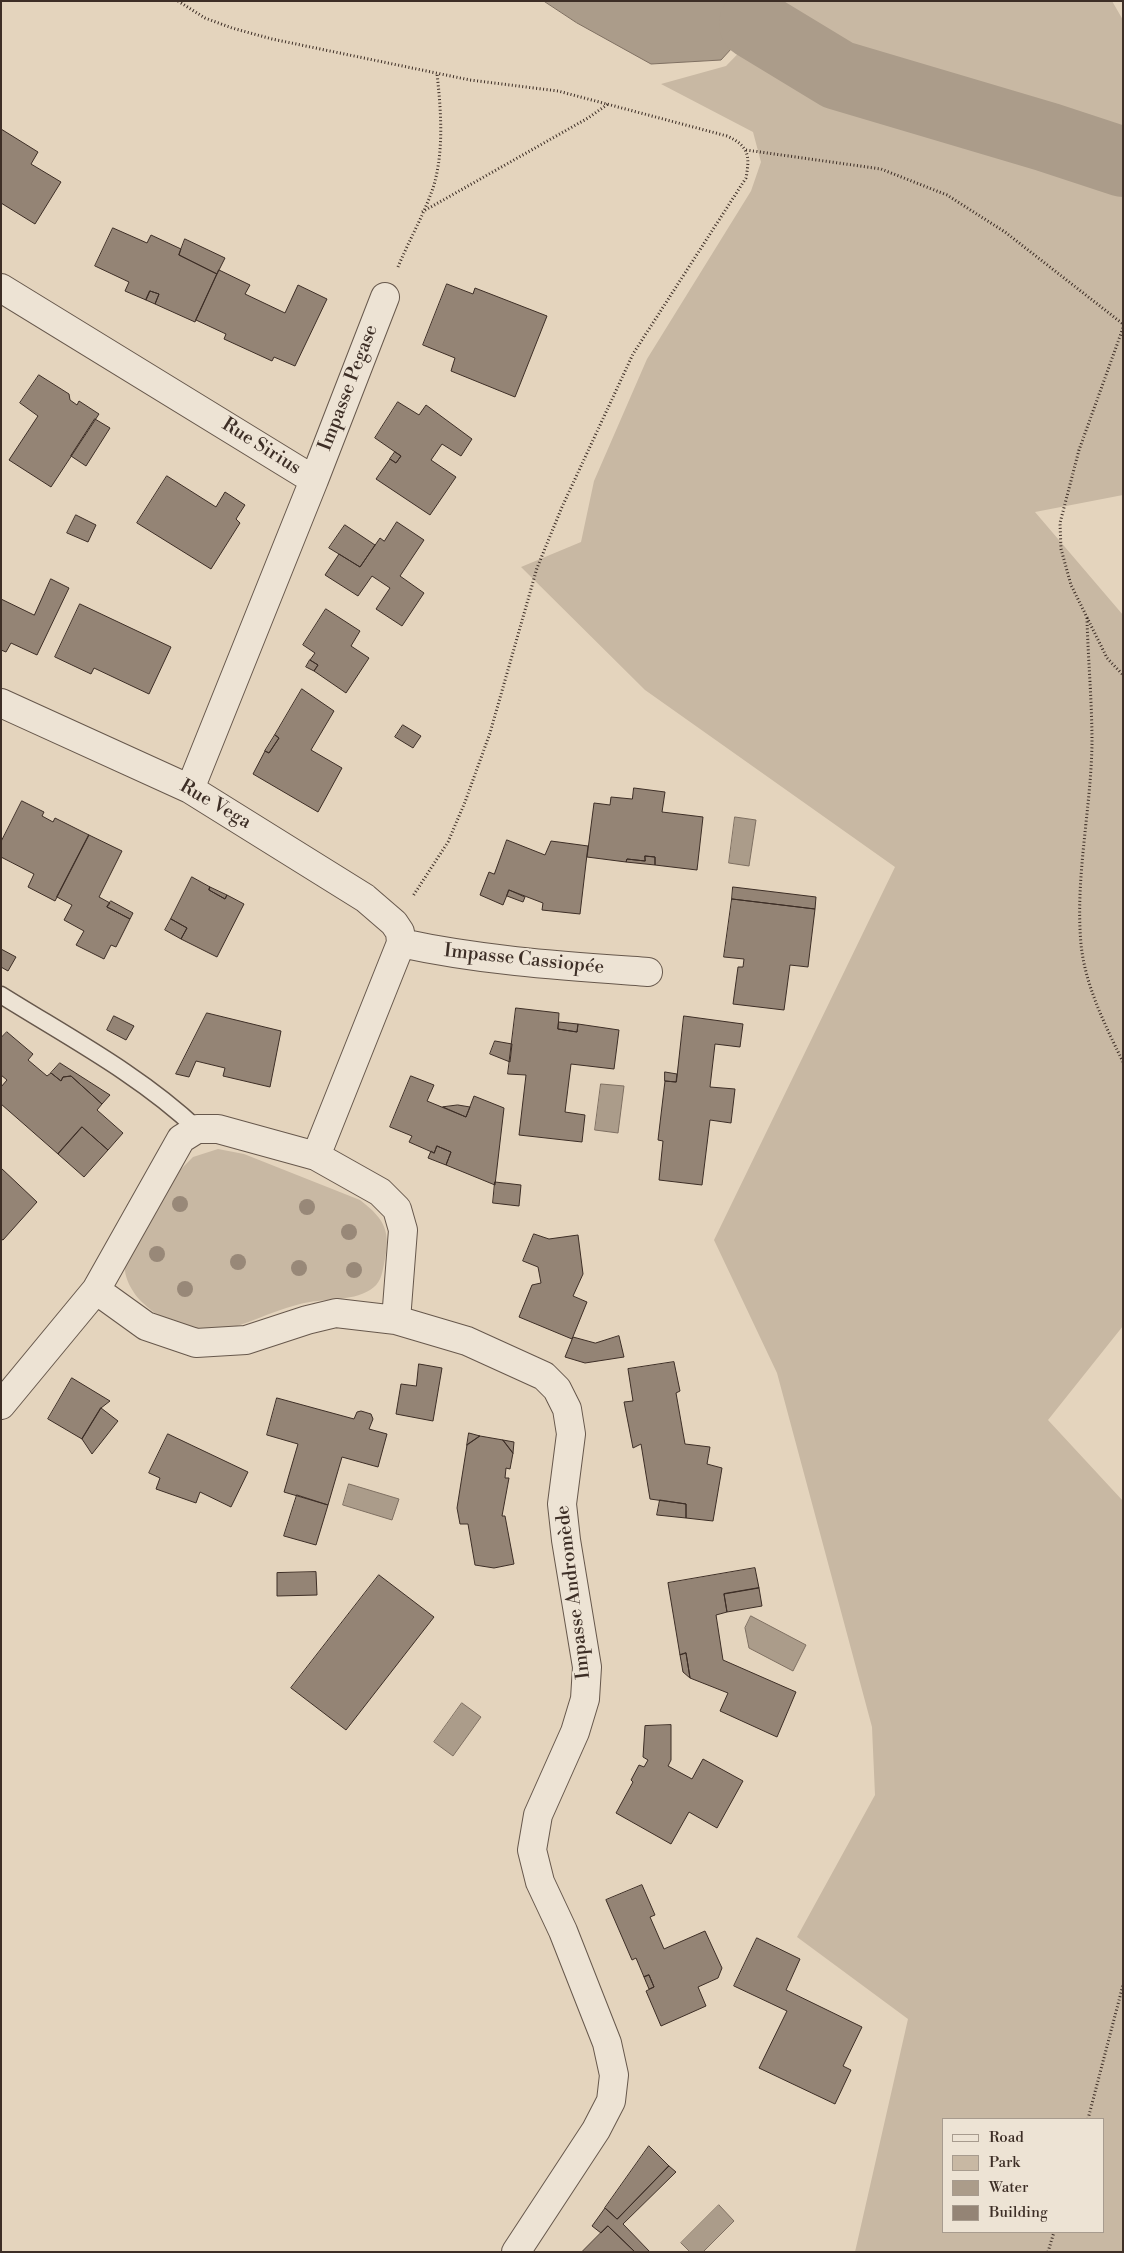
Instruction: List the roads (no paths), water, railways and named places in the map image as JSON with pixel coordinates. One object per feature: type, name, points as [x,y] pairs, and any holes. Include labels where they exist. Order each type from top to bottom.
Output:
[{"type":"street","name":"Rue Sirius","points":[[1,288],[314,480],[190,789]]},
{"type":"street","name":"Impasse Pegase","points":[[314,480],[385,297]]},
{"type":"street","name":"Rue Vega","points":[[1,703],[190,789],[365,898],[398,933]]},
{"type":"street","name":"Impasse Cassiopée","points":[[398,933],[444,953],[555,966],[648,972]]},
{"type":"street","points":[[316,1156],[398,933]]},
{"type":"street","points":[[1,1406],[96,1290],[181,1139],[197,1130],[218,1129],[316,1156],[380,1192],[397,1209],[403,1230],[396,1320]]},
{"type":"street","name":"Impasse Andromède","points":[[96,1290],[146,1326],[196,1343],[246,1340],[307,1320],[336,1313],[396,1320],[467,1341],[544,1376],[557,1389],[567,1409],[571,1434],[562,1504],[566,1540],[588,1667],[585,1699],[575,1732],[538,1814],[532,1850],[540,1882],[562,1931],[607,2044],[614,2075],[612,2101],[596,2130],[516,2252]]},
{"type":"lane","points":[[1,995],[137,1080],[176,1110],[197,1130]]},
{"type":"water","points":[[544,1],[760,1],[754,24],[721,60],[651,64],[577,23]]},
{"type":"water","points":[[735,817],[756,820],[749,866],[729,863]]},
{"type":"water","points":[[601,1084],[624,1086],[618,1133],[595,1130]]},
{"type":"water","points":[[349,1484],[399,1499],[392,1520],[343,1505]]},
{"type":"water","points":[[751,1616],[806,1645],[793,1671],[749,1648],[745,1628]]},
{"type":"water","points":[[462,1703],[481,1717],[453,1756],[434,1742]]},
{"type":"water","points":[[719,2205],[734,2221],[703,2252],[690,2252],[681,2243]]},
{"type":"waterway","points":[[754,24],[838,75],[1047,137],[1123,162]]}]
